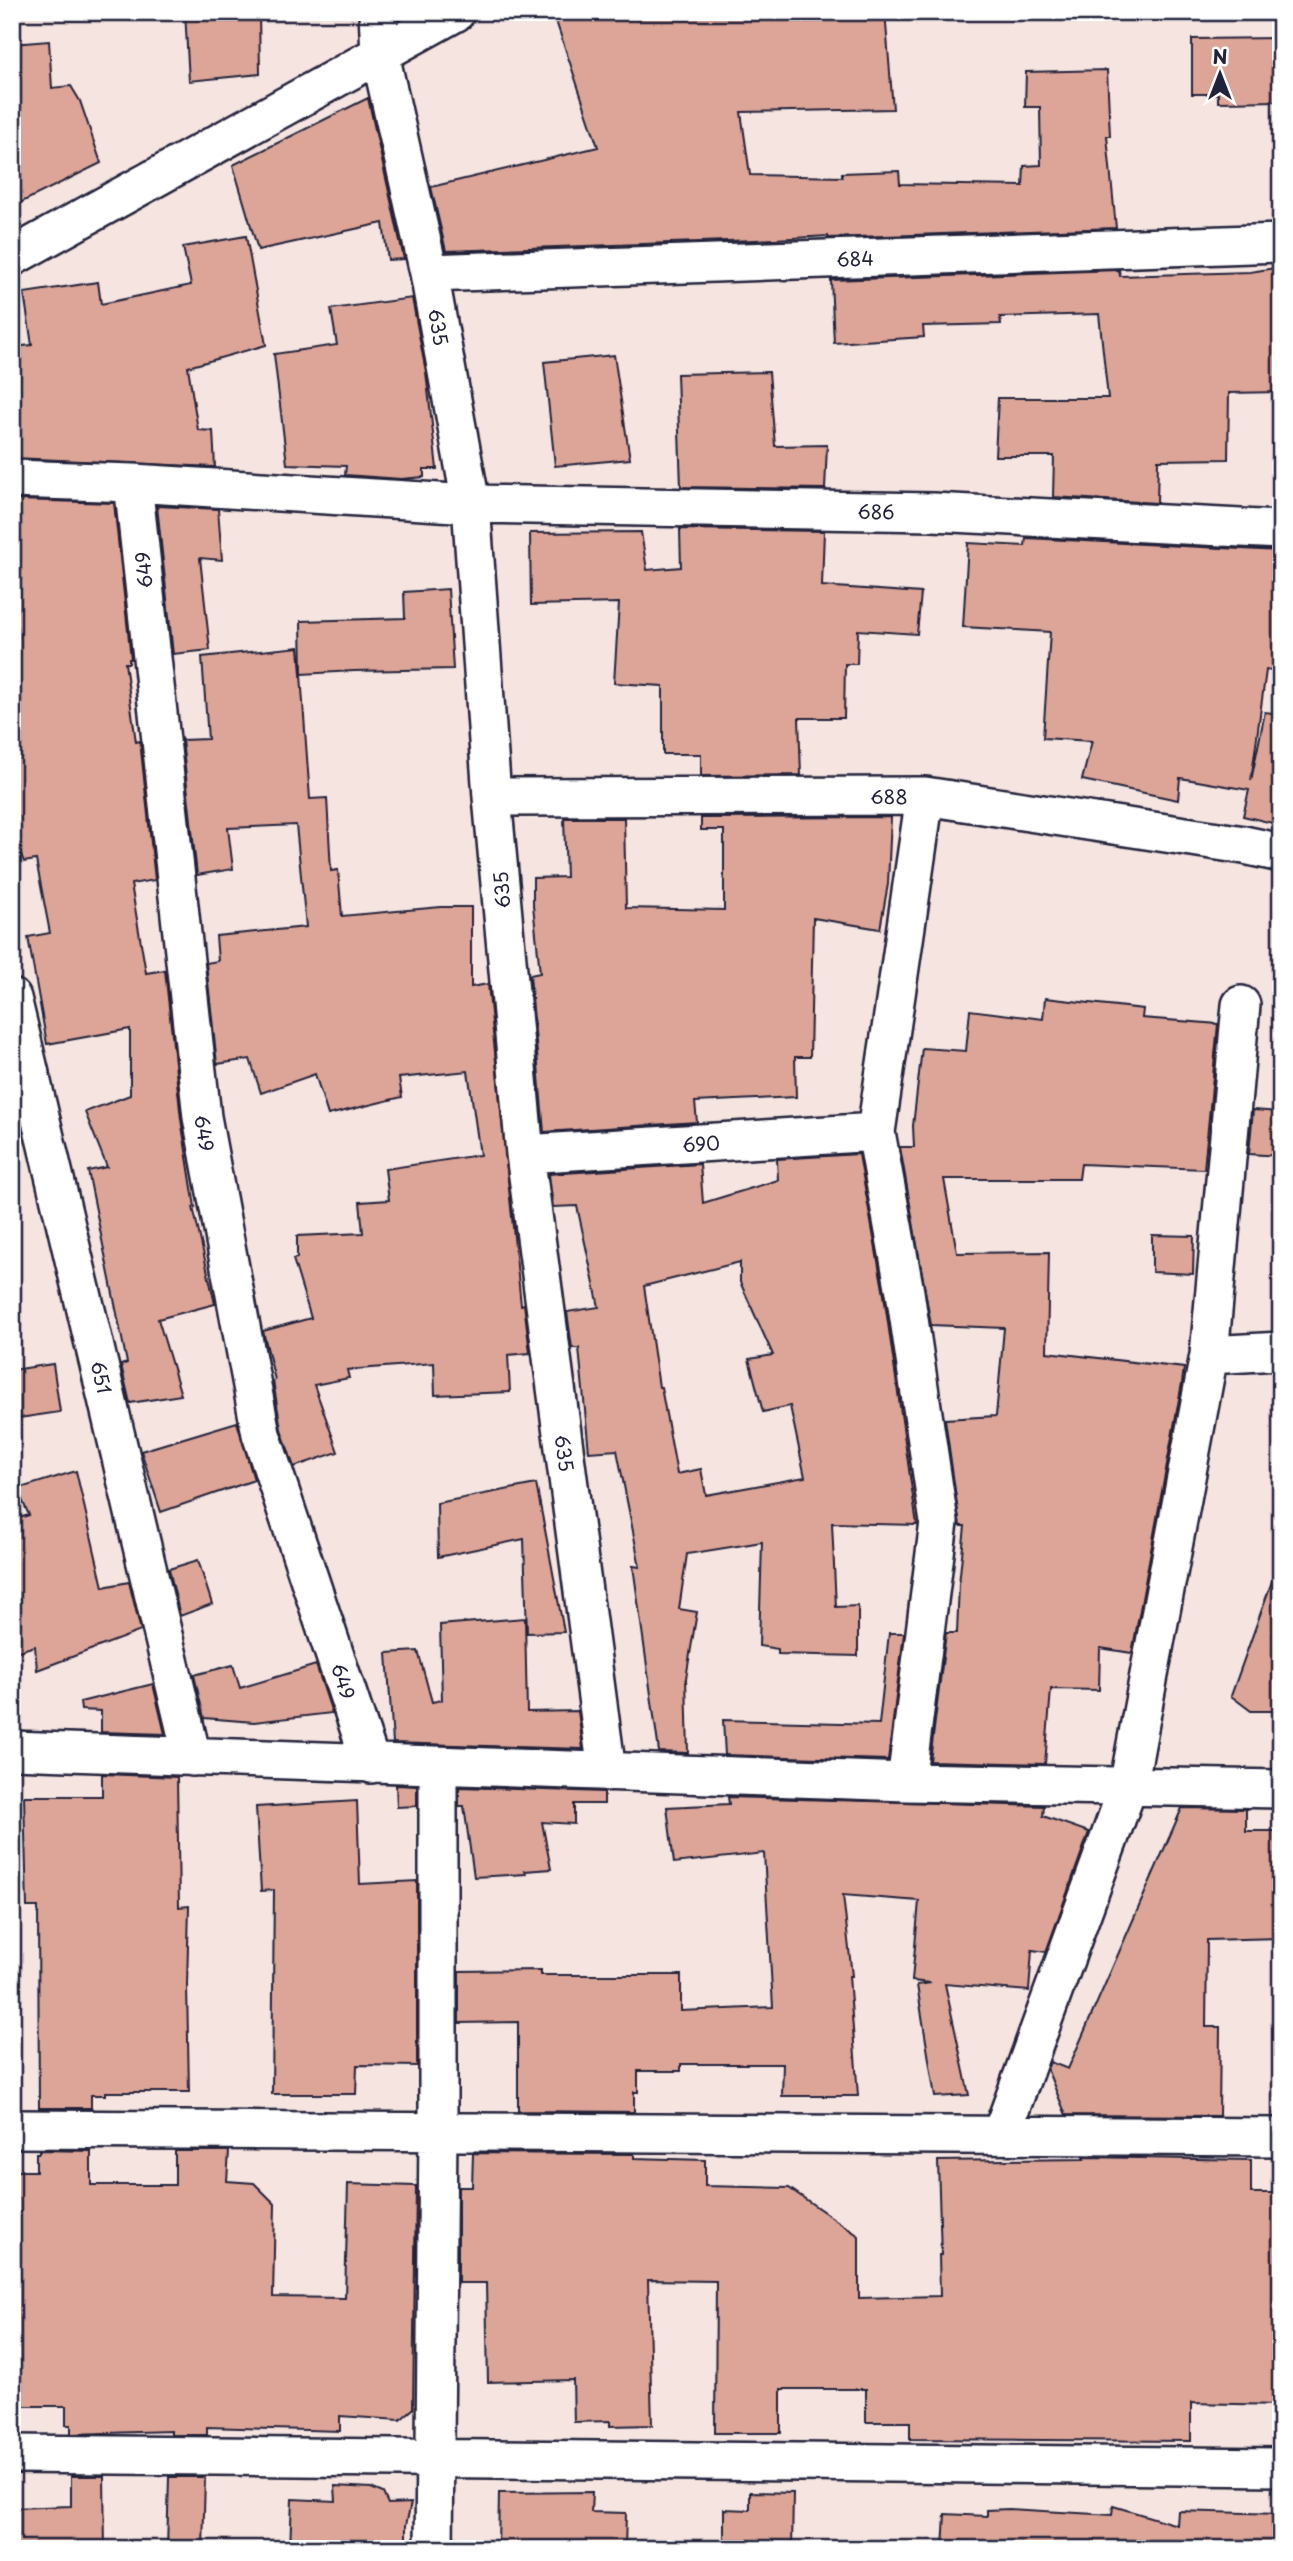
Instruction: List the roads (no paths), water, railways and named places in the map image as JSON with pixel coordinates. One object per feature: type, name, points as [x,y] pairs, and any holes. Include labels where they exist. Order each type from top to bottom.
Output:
[{"type":"street","name":"635","points":[[379,12],[380,54],[429,273],[471,504],[492,797],[525,1154],[607,1772]]},
{"type":"street","points":[[15,247],[456,12]]},
{"type":"street","name":"684","points":[[429,273],[1281,243]]},
{"type":"street","name":"686","points":[[12,479],[133,483],[471,504],[933,512],[1281,530]]},
{"type":"street","name":"649","points":[[133,483],[204,1130],[261,1434],[371,1764]]},
{"type":"street","points":[[906,1782],[939,1522],[905,1292],[876,1132],[925,796]]},
{"type":"street","name":"688","points":[[492,797],[925,796],[1281,853]]},
{"type":"street","name":"651","points":[[12,998],[192,1757]]},
{"type":"street","points":[[1001,2135],[1128,1787],[1209,1356],[1241,1005]]},
{"type":"street","name":"690","points":[[525,1154],[876,1132]]},
{"type":"street","points":[[1209,1356],[1281,1351]]},
{"type":"street","points":[[12,1750],[906,1782],[1281,1789]]},
{"type":"street","points":[[434,2549],[438,1766]]},
{"type":"street","points":[[12,2129],[1281,2137]]},
{"type":"street","points":[[12,2454],[1281,2467]]}]
